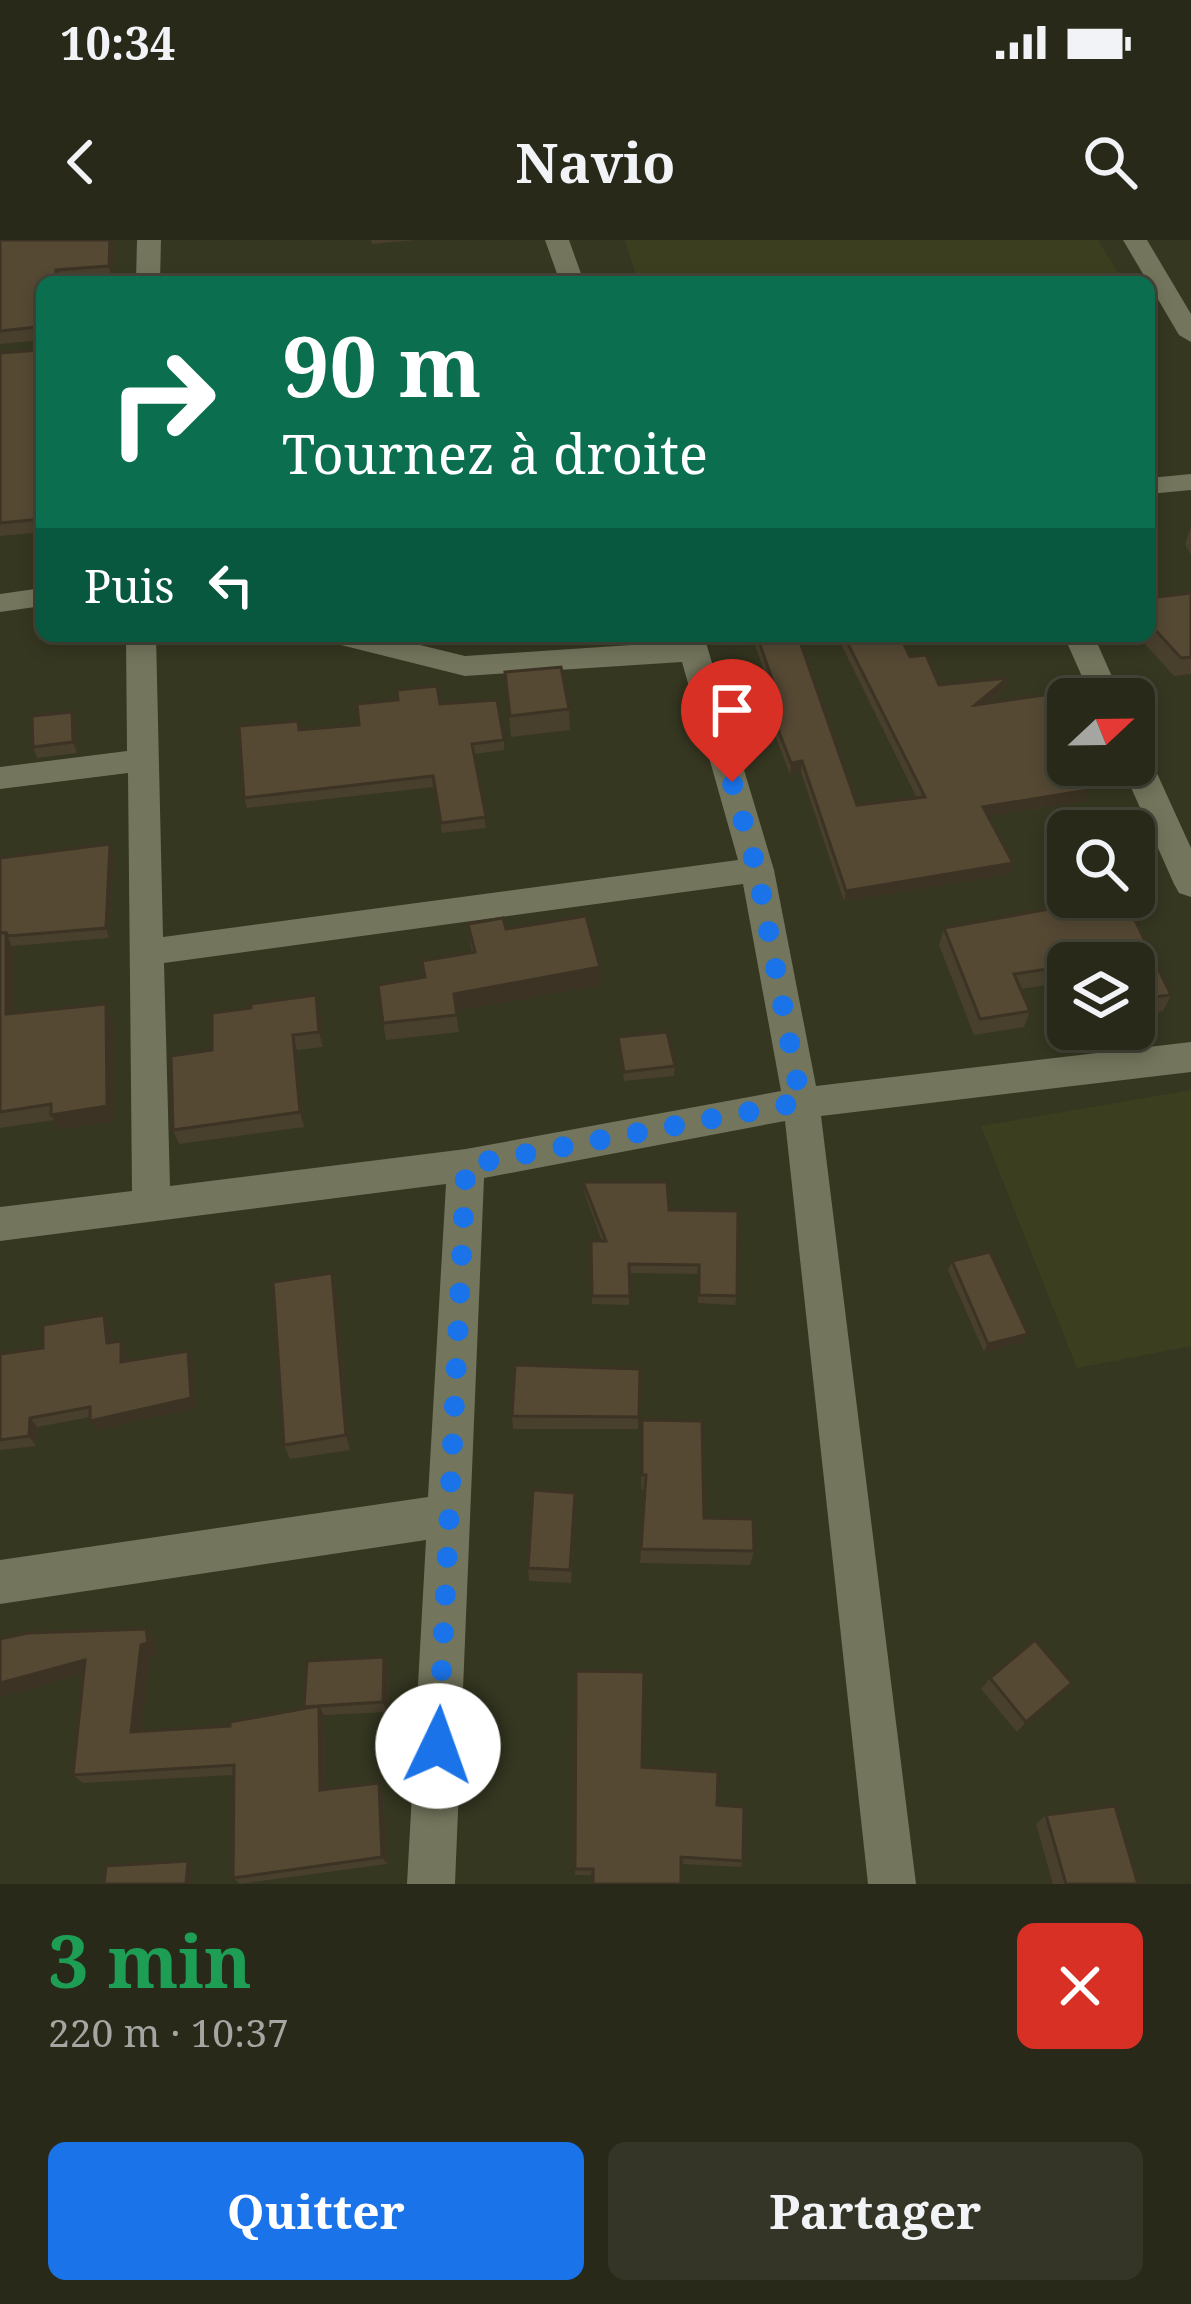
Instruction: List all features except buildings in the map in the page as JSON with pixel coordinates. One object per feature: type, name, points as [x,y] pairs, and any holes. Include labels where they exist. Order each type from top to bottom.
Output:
[{"type":"street","points":[[148,240],[148,276]]},
{"type":"street","points":[[557,240],[570,276]]},
{"type":"street","points":[[1163,240],[1136,241],[1191,335]]},
{"type":"street","points":[[1155,485],[1191,482]]},
{"type":"street","points":[[0,603],[36,598]]},
{"type":"street","points":[[141,642],[152,1202]]},
{"type":"street","points":[[367,642],[465,666],[692,644],[757,870],[801,1102],[892,1884]]},
{"type":"street","points":[[1082,642],[1098,678]]},
{"type":"street","points":[[0,778],[145,760]]},
{"type":"street","points":[[1147,786],[1191,884]]},
{"type":"street","points":[[150,952],[757,870]]},
{"type":"street","points":[[0,1224],[466,1165],[801,1102],[1191,1057]]},
{"type":"street","points":[[431,1884],[466,1165]]},
{"type":"street","points":[[0,1582],[450,1515]]},
{"type":"shaded area","points":[[625,240],[1098,240],[1120,276],[636,276]]},
{"type":"shaded area","points":[[1191,1090],[1191,1346],[1077,1368],[981,1126]]},
{"type":"route","points":[[438,1746],[466,1165],[801,1102],[757,870],[732,782]]}]
